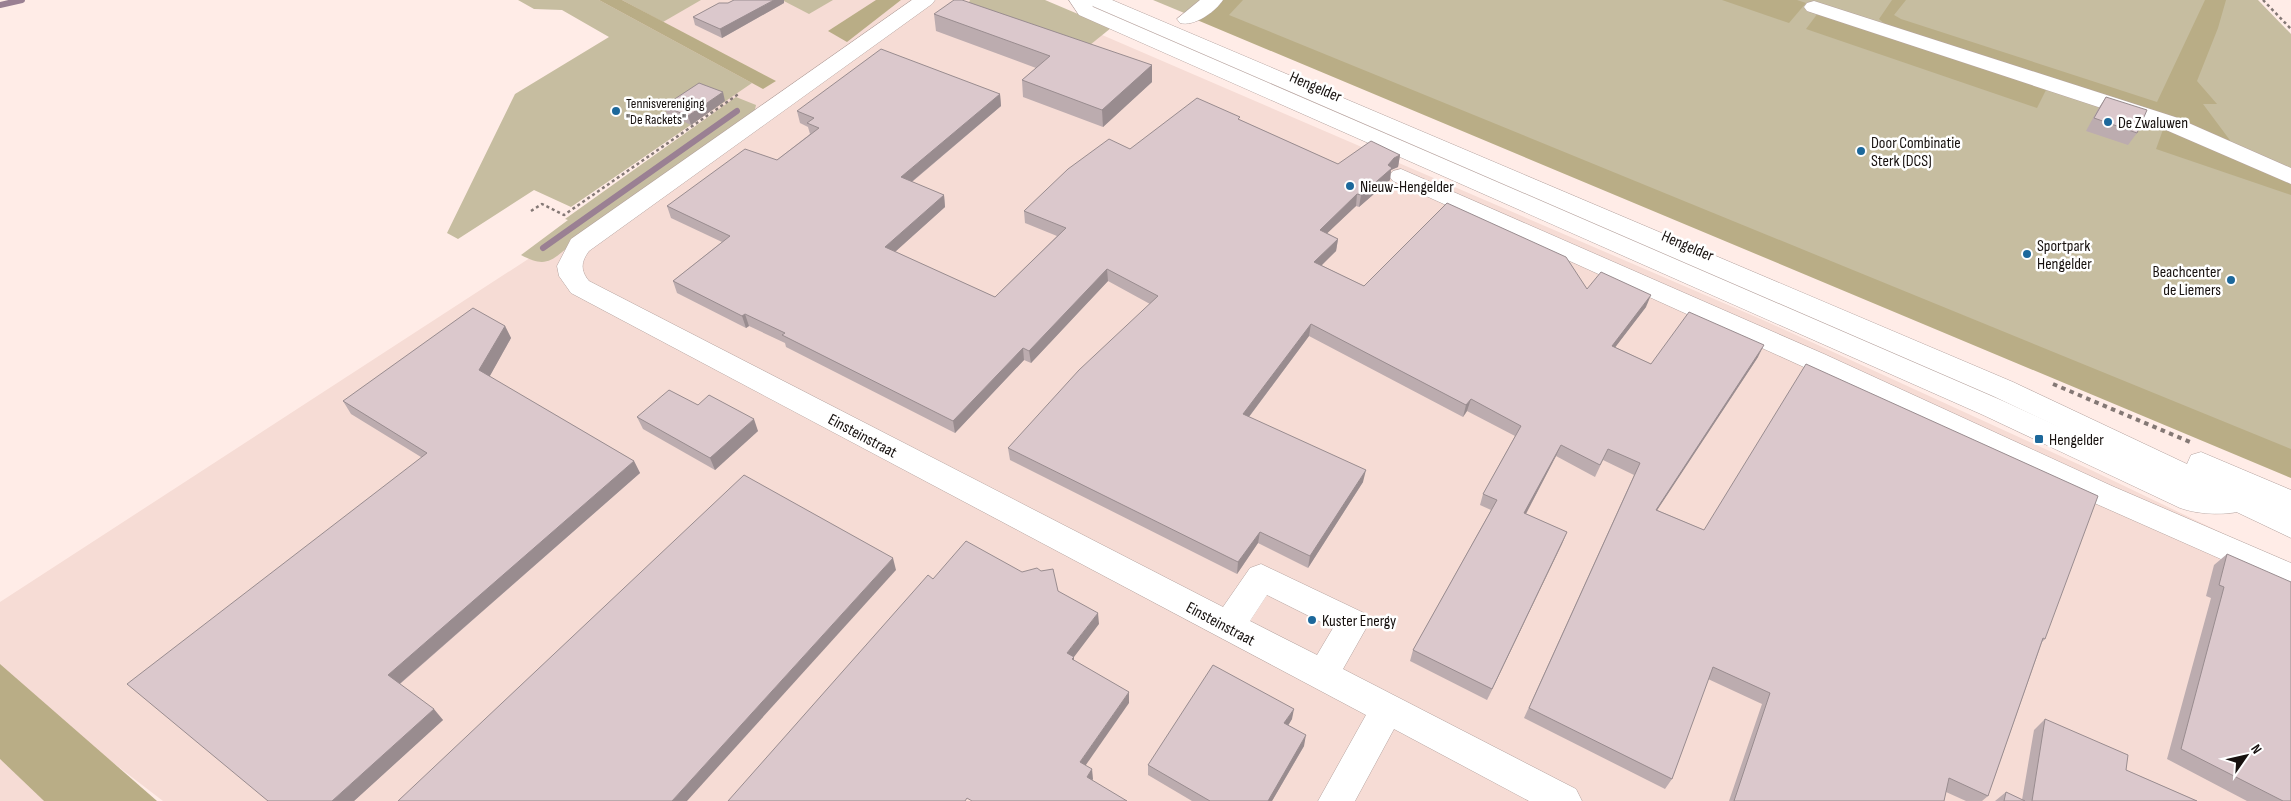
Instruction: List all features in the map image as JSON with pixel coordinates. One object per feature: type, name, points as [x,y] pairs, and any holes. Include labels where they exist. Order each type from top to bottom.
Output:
[{"type":"street","name":"Einsteinstraat","points":[[925,0],[580,245],[569,262],[570,276],[580,287],[1564,801]]},
{"type":"street","name":"Hengelder","points":[[1079,0],[1086,11],[1454,186]]},
{"type":"street","name":"Hengelder","points":[[1095,0],[2003,389],[2291,526]]},
{"type":"street","name":"Hengelder","points":[[1113,0],[2291,503]]},
{"type":"street","points":[[1187,19],[1213,0]]},
{"type":"street","points":[[1814,7],[2167,122],[2291,177]]},
{"type":"street","points":[[1401,176],[1454,186],[1605,254],[1674,298],[2102,494],[2291,578]]},
{"type":"street","name":"Hengelder","points":[[1605,254],[1690,276],[1994,408],[2190,500],[2239,501]]},
{"type":"street","points":[[1674,298],[1690,276]]},
{"type":"street","points":[[1815,361],[1830,336]]},
{"type":"street","points":[[2102,494],[2115,466]]},
{"type":"street","points":[[1228,626],[1261,577],[1353,623],[1322,676]]},
{"type":"street","points":[[1336,801],[1387,710]]},
{"type":"path","points":[[2263,0],[2291,29]]},
{"type":"path","points":[[532,211],[542,204],[564,215],[740,93]]},
{"type":"shaded area","name":"Tennisvereniging \"De Rackets\"","points":[[518,0],[599,0],[752,83],[571,207],[534,190],[458,239],[447,233],[515,94],[609,37],[562,10],[534,9]]},
{"type":"shaded area","points":[[572,0],[1021,0],[1763,320],[2091,470],[2291,566],[2291,801],[163,801],[0,676],[0,602],[539,252],[715,113]]},
{"type":"shaded area","points":[[599,0],[622,0],[776,81],[763,89]]},
{"type":"shaded area","points":[[622,0],[701,0],[663,22]]},
{"type":"shaded area","points":[[782,0],[833,0],[809,14]]},
{"type":"shaded area","points":[[876,0],[901,0],[847,42],[828,31]]},
{"type":"shaded area","points":[[970,0],[1045,0],[1111,28],[1070,61],[967,7]]},
{"type":"shaded area","name":"Sportpark Hengelder","points":[[1153,0],[2258,0],[2291,34],[2291,474]]},
{"type":"shaded area","points":[[1222,0],[1243,0],[1229,15],[2291,449],[2291,478],[1197,20]]},
{"type":"shaded area","points":[[1722,0],[1797,0],[1806,3],[1789,23]]},
{"type":"shaded area","points":[[1892,0],[1906,0],[1894,15],[1901,19],[2157,102],[2205,0],[2226,0],[2218,28],[2197,81],[2217,104],[2203,104],[2235,147],[1892,30],[1879,19]]},
{"type":"shaded area","points":[[1818,13],[2048,86],[2037,108],[1806,29]]},
{"type":"shaded area","points":[[736,97],[756,105],[754,114],[554,258],[543,262],[521,255],[568,220],[565,219]]},
{"type":"shaded area","points":[[2165,124],[2291,181],[2291,195],[2156,149]]},
{"type":"shaded area","points":[[0,664],[157,801],[44,801],[0,759]]},
{"type":"shaded area","points":[[0,759],[44,801],[0,801]]},
{"type":"building","points":[[734,0],[774,0],[720,29],[693,17],[719,3],[728,3]]},
{"type":"building","points":[[954,0],[962,0],[1152,65],[1102,110],[1022,80],[1050,56],[934,14]]},
{"type":"building","points":[[881,49],[1000,94],[901,177],[944,195],[885,247],[995,297],[1066,228],[1024,211],[1068,169],[1109,139],[1130,149],[1197,98],[1240,117],[1238,119],[1338,164],[1371,141],[1400,155],[1394,158],[1388,165],[1392,168],[1361,195],[1357,194],[1320,230],[1338,239],[1314,262],[1364,286],[1447,203],[1566,257],[1587,289],[1601,272],[1651,295],[1612,346],[1651,364],[1689,312],[1764,345],[1656,510],[1704,530],[1806,364],[2098,496],[2045,639],[2043,638],[1988,796],[1949,778],[1944,801],[1734,801],[1770,693],[1713,667],[1672,779],[1529,708],[1640,463],[1608,449],[1600,465],[1561,445],[1524,513],[1567,532],[1492,689],[1413,650],[1497,500],[1483,494],[1521,426],[1471,399],[1466,405],[1311,324],[1243,414],[1366,470],[1310,556],[1260,532],[1238,562],[1008,448],[1079,370],[1158,296],[1107,269],[1029,351],[1023,348],[953,421],[782,335],[785,333],[745,314],[742,316],[673,281],[730,236],[667,206],[745,149],[777,160],[819,128],[807,123],[814,118],[797,111]]},
{"type":"building","points":[[699,83],[723,92],[688,116],[664,106]]},
{"type":"building","points":[[2106,97],[2147,110],[2137,133],[2094,118]]},
{"type":"building","points":[[473,308],[505,326],[479,370],[634,461],[388,675],[434,709],[332,801],[268,801],[127,684],[427,453],[343,401]]},
{"type":"building","points":[[669,390],[698,405],[709,395],[754,419],[710,458],[637,417]]},
{"type":"building","points":[[744,475],[893,558],[672,801],[398,801]]},
{"type":"building","points":[[966,541],[1022,572],[1037,568],[1041,571],[1053,569],[1058,591],[1098,613],[1067,653],[1074,657],[1072,659],[1129,692],[1080,762],[1092,769],[1087,777],[1127,801],[972,801],[967,798],[965,801],[728,801],[928,575],[933,579]]},
{"type":"building","points":[[2227,554],[2291,582],[2291,801],[2283,801],[2181,749],[2224,587],[2219,585]]},
{"type":"building","points":[[1213,665],[1294,709],[1284,723],[1306,735],[1268,801],[1210,801],[1148,765]]},
{"type":"building","points":[[2045,719],[2128,755],[2126,770],[2197,801],[2032,801]]},
{"type":"building","points":[[2006,792],[2025,801],[2004,801]]},
{"type":"waterway","points":[[0,5],[22,0]]},
{"type":"waterway","points":[[543,248],[737,111]]},
{"type":"place","name":"Tennisvereniging \"De Rackets\"","points":[[616,111]]},
{"type":"place","name":"De Zwaluwen","points":[[2108,122]]},
{"type":"place","name":"Door Combinatie Sterk (DCS)","points":[[1861,151]]},
{"type":"place","name":"Nieuw-Hengelder","points":[[1350,186]]},
{"type":"place","name":"Sportpark Hengelder","points":[[2027,254]]},
{"type":"place","name":"Beachcenter de Liemers","points":[[2231,280]]},
{"type":"place","name":"Hengelder","points":[[2039,439]]},
{"type":"place","name":"Kuster Energy","points":[[1312,620]]}]
